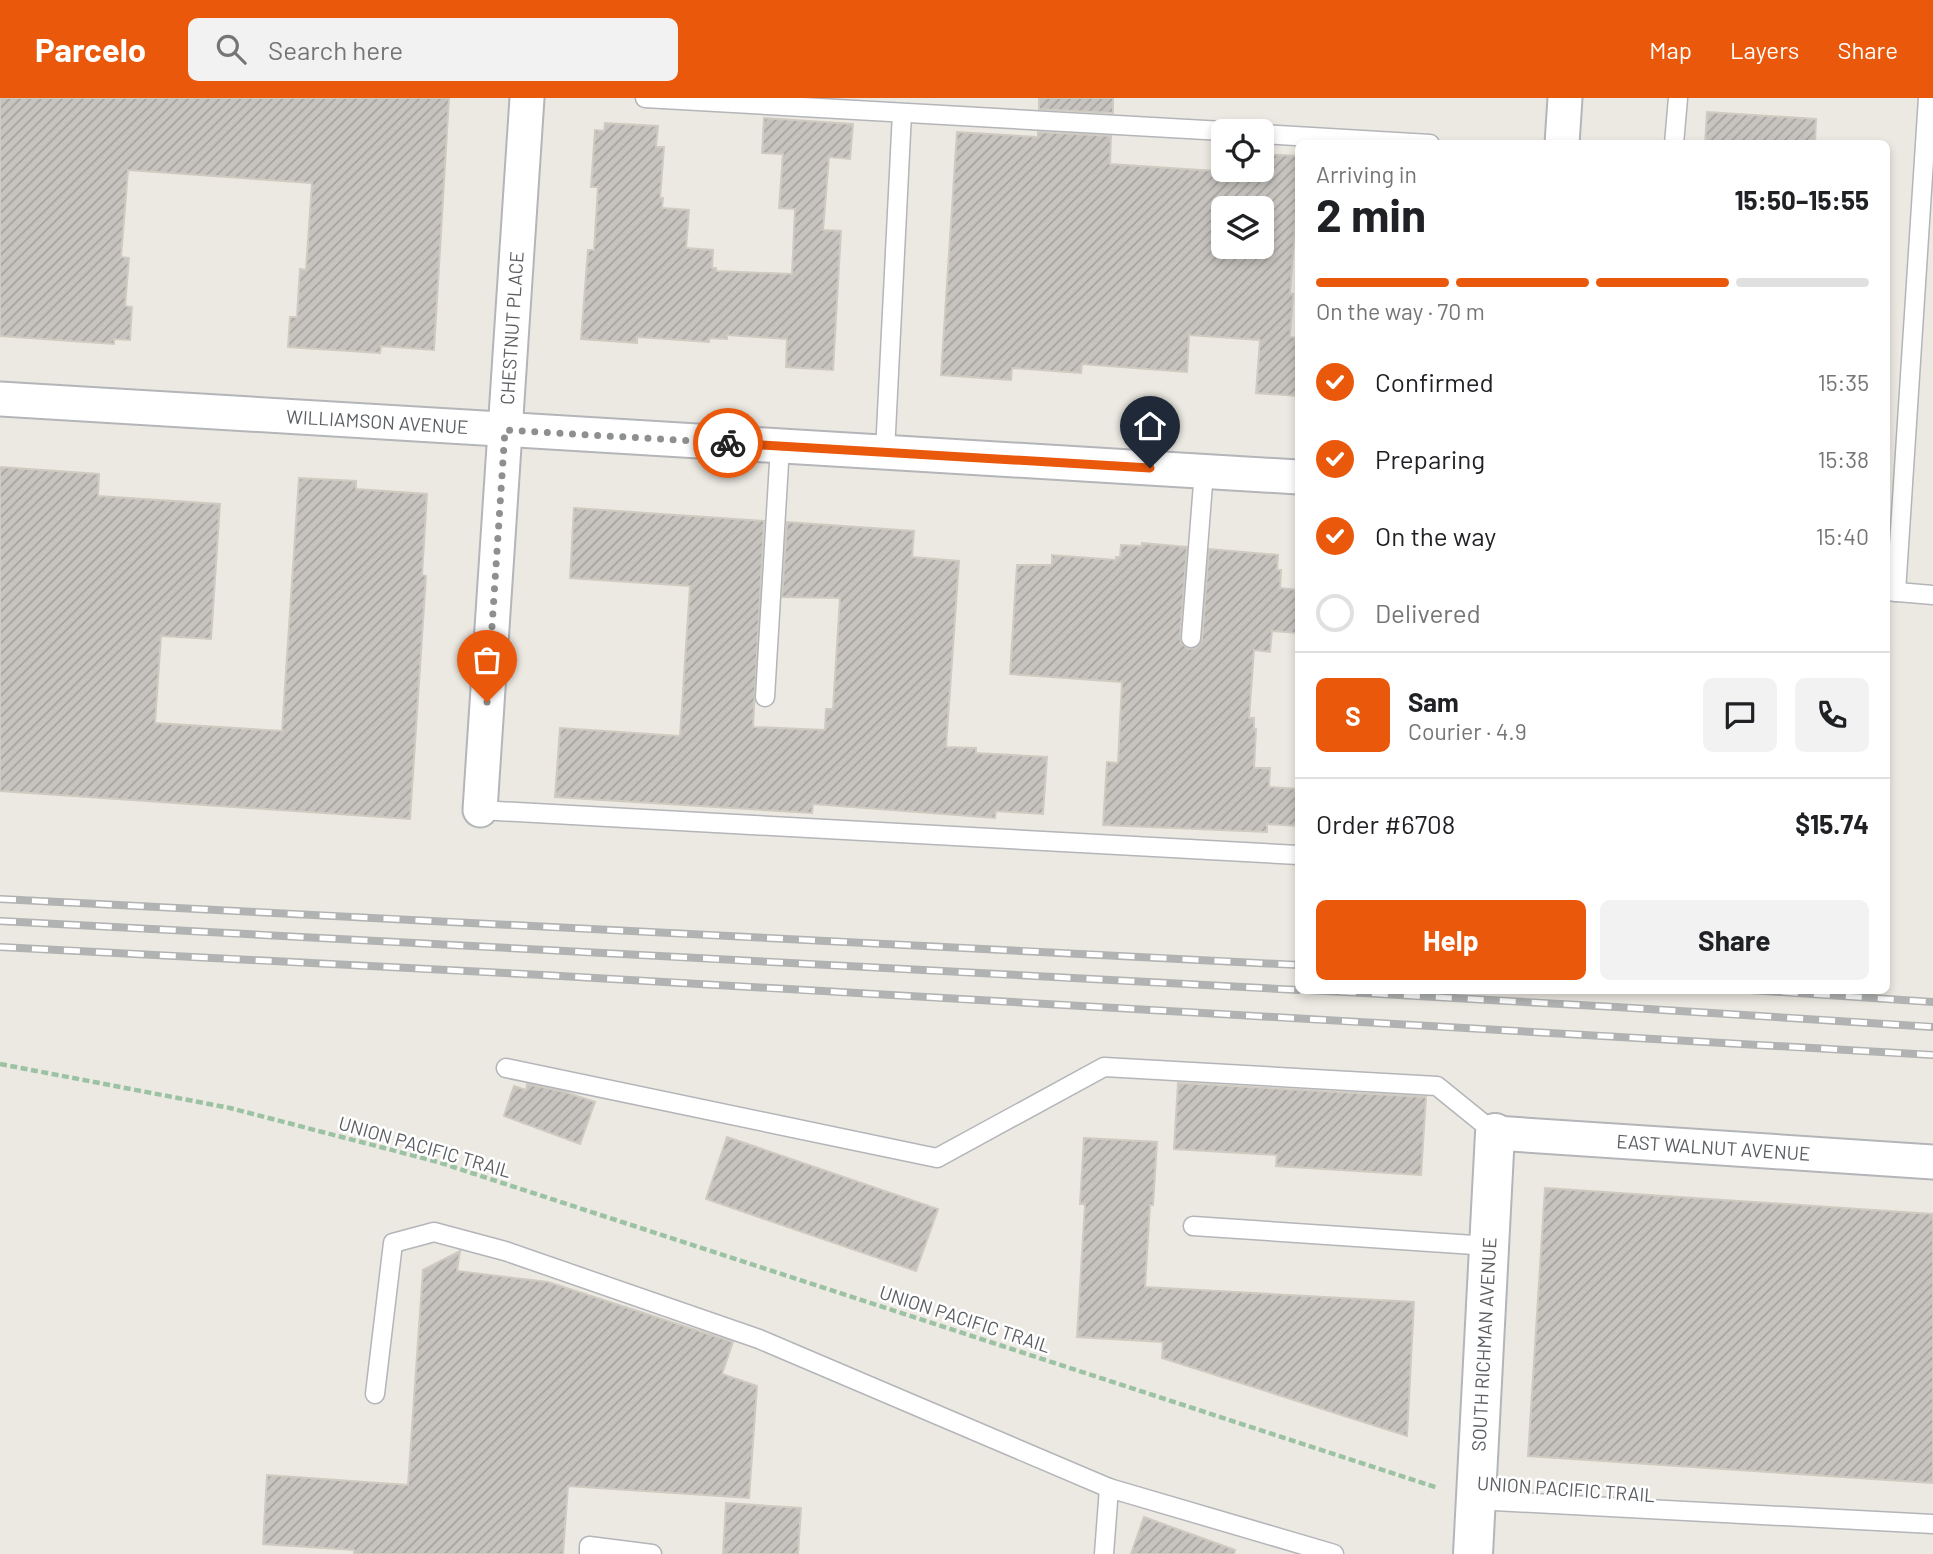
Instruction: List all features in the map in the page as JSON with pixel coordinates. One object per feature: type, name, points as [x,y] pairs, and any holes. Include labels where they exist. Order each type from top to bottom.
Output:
[{"type":"street","name":"CHESTNUT PLACE","points":[[480,810],[527,98]]},
{"type":"street","points":[[1562,140],[1565,98]]},
{"type":"street","name":"WILLIAMSON AVENUE","points":[[0,399],[1295,477]]},
{"type":"street","name":"SOUTH RICHMAN AVENUE","points":[[1473,1554],[1495,1133]]},
{"type":"street","name":"EAST WALNUT AVENUE","points":[[1495,1133],[1933,1162]]},
{"type":"lane","points":[[645,98],[1211,130]]},
{"type":"lane","points":[[1674,140],[1678,98]]},
{"type":"lane","points":[[1928,98],[1891,591],[1933,595]]},
{"type":"lane","points":[[885,452],[902,113]]},
{"type":"lane","points":[[1274,135],[1363,140]]},
{"type":"lane","points":[[765,697],[780,446]]},
{"type":"lane","points":[[1191,638],[1204,471]]},
{"type":"lane","points":[[480,810],[1295,855]]},
{"type":"lane","points":[[506,1068],[937,1158],[1104,1067],[1437,1086],[1495,1133]]},
{"type":"lane","points":[[1193,1226],[1489,1246]]},
{"type":"lane","points":[[375,1394],[393,1244],[434,1232],[505,1251],[759,1339],[1109,1488],[1334,1554]]},
{"type":"lane","points":[[1104,1554],[1109,1488]]},
{"type":"lane","points":[[1476,1500],[1933,1524]]},
{"type":"lane","points":[[589,1554],[589,1546],[652,1554]]},
{"type":"path","name":"UNION PACIFIC TRAIL","points":[[0,1064],[230,1108],[438,1163],[1476,1500]]},
{"type":"building","points":[[0,98],[449,98],[434,350],[381,346],[380,353],[288,347],[290,317],[297,317],[300,269],[306,270],[312,183],[128,170],[121,257],[129,258],[125,306],[132,307],[130,340],[114,339],[114,344],[0,336]]},
{"type":"building","points":[[1039,98],[1113,98],[1113,113],[1039,109]]},
{"type":"building","points":[[1707,112],[1816,119],[1815,140],[1705,140]]},
{"type":"building","points":[[764,118],[853,124],[850,159],[829,157],[823,230],[841,231],[833,370],[786,367],[787,339],[727,335],[727,339],[709,338],[709,342],[637,337],[637,343],[581,339],[588,250],[594,250],[598,187],[591,187],[595,130],[604,131],[605,123],[658,126],[656,147],[664,147],[660,198],[663,198],[662,208],[689,210],[686,248],[713,250],[712,268],[716,268],[716,271],[792,274],[795,209],[779,208],[783,154],[762,153]]},
{"type":"building","points":[[957,132],[1038,137],[1038,132],[1111,136],[1110,164],[1211,171],[1211,182],[1274,182],[1274,155],[1295,156],[1290,337],[1295,338],[1295,396],[1256,393],[1260,340],[1189,335],[1187,372],[1082,364],[1081,373],[1012,368],[1011,380],[941,375]]},
{"type":"building","points":[[0,467],[99,474],[98,496],[220,504],[211,639],[161,636],[155,723],[282,731],[299,478],[356,481],[356,489],[427,494],[422,575],[426,576],[410,819],[0,791]]},
{"type":"building","points":[[574,508],[764,521],[753,727],[825,730],[826,709],[833,709],[840,598],[782,597],[787,522],[914,531],[912,557],[959,561],[946,747],[976,748],[976,753],[1047,757],[1043,814],[996,811],[995,818],[813,804],[812,813],[555,797],[560,728],[680,736],[690,586],[570,578]]},
{"type":"building","points":[[1142,543],[1187,547],[1180,637],[1181,643],[1189,649],[1196,648],[1202,639],[1209,549],[1278,555],[1280,588],[1295,590],[1295,633],[1272,631],[1270,652],[1254,650],[1249,718],[1254,718],[1256,729],[1254,768],[1270,768],[1269,787],[1295,789],[1295,826],[1267,824],[1267,832],[1103,825],[1107,762],[1118,763],[1122,682],[1010,674],[1017,565],[1052,565],[1052,555],[1116,560],[1116,557],[1120,557],[1121,545],[1142,546]]},
{"type":"building","points":[[1178,1083],[1426,1097],[1421,1175],[1276,1166],[1277,1155],[1174,1149]]},
{"type":"building","points":[[527,1084],[595,1102],[580,1144],[504,1116],[514,1086],[526,1090]]},
{"type":"building","points":[[727,1137],[938,1209],[916,1271],[706,1199]]},
{"type":"building","points":[[1084,1138],[1157,1142],[1145,1287],[1414,1302],[1407,1436],[1162,1358],[1163,1342],[1077,1337],[1085,1204],[1080,1204]]},
{"type":"building","points":[[1545,1188],[1933,1214],[1933,1483],[1528,1456]]},
{"type":"building","points":[[460,1251],[457,1271],[548,1282],[733,1342],[722,1374],[757,1386],[749,1498],[568,1486],[563,1554],[354,1554],[354,1550],[263,1544],[267,1475],[408,1485],[423,1270]]},
{"type":"building","points":[[726,1503],[801,1508],[798,1554],[723,1554]]},
{"type":"building","points":[[1144,1517],[1235,1550],[1234,1554],[1131,1554]]},
{"type":"railway","points":[[0,899],[1295,965]]},
{"type":"railway","points":[[0,921],[1295,990]]},
{"type":"railway","points":[[0,947],[543,975],[1933,1055]]},
{"type":"railway","points":[[1380,994],[1933,1027]]},
{"type":"railway","points":[[1811,994],[1933,1002]]},
{"type":"way so far","points":[[487,702],[505,430],[728,443]]},
{"type":"route","points":[[728,443],[1150,468]]}]
